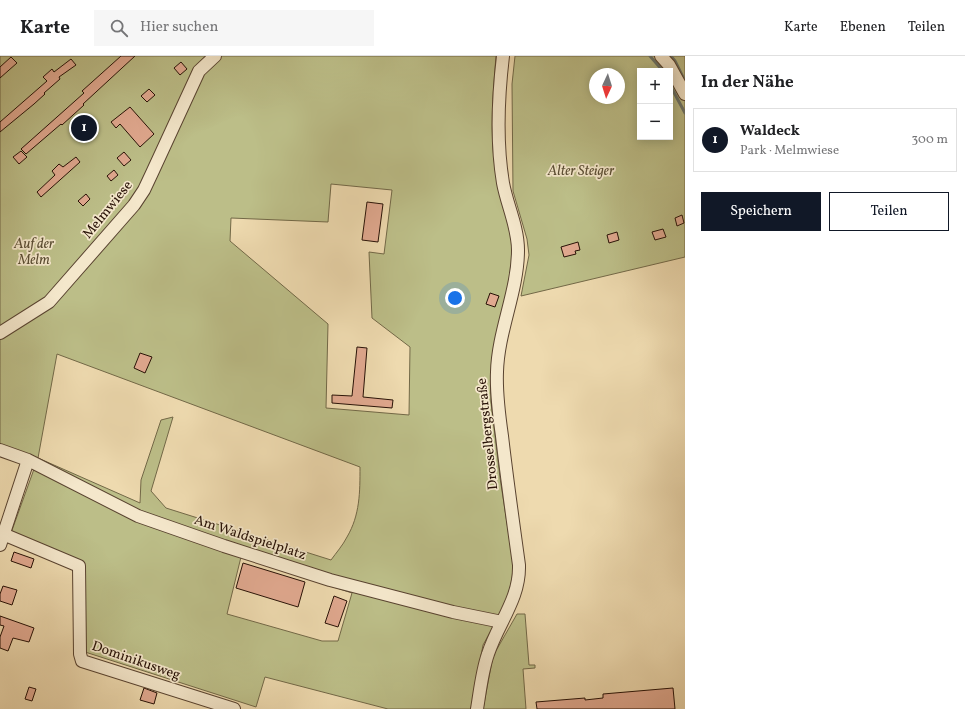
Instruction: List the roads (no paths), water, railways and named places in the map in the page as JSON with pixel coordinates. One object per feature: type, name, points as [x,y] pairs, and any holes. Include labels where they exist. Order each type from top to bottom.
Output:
[{"type":"street","name":"Melmwiese","points":[[0,334],[49,302],[134,205],[144,190],[199,71],[215,56]]},
{"type":"street","name":"Drosselbergstraße","points":[[477,709],[487,656],[493,639],[515,595],[520,577],[497,399],[497,372],[500,344],[511,297],[518,252],[518,240],[504,185],[499,156],[499,90],[503,56]]},
{"type":"street","points":[[661,56],[669,65],[685,94]]},
{"type":"street","name":"Am Waldspielplatz","points":[[0,450],[28,460],[138,516],[224,546],[330,580],[453,612],[502,622]]},
{"type":"street","points":[[2,540],[28,460]]},
{"type":"street","name":"Dominikusweg","points":[[2,540],[79,566],[80,654],[82,661],[234,709]]},
{"type":"waterway","points":[[650,56],[660,68]]},
{"type":"waterway","points":[[671,56],[685,81]]},
{"type":"waterway","points":[[673,91],[685,113]]},
{"type":"place","name":"Waldeck","points":[[84,128]]},
{"type":"park label","name":"Alter Steiger","points":[[581,171]]},
{"type":"park label","name":"Auf der Melm","points":[[34,252]]}]
